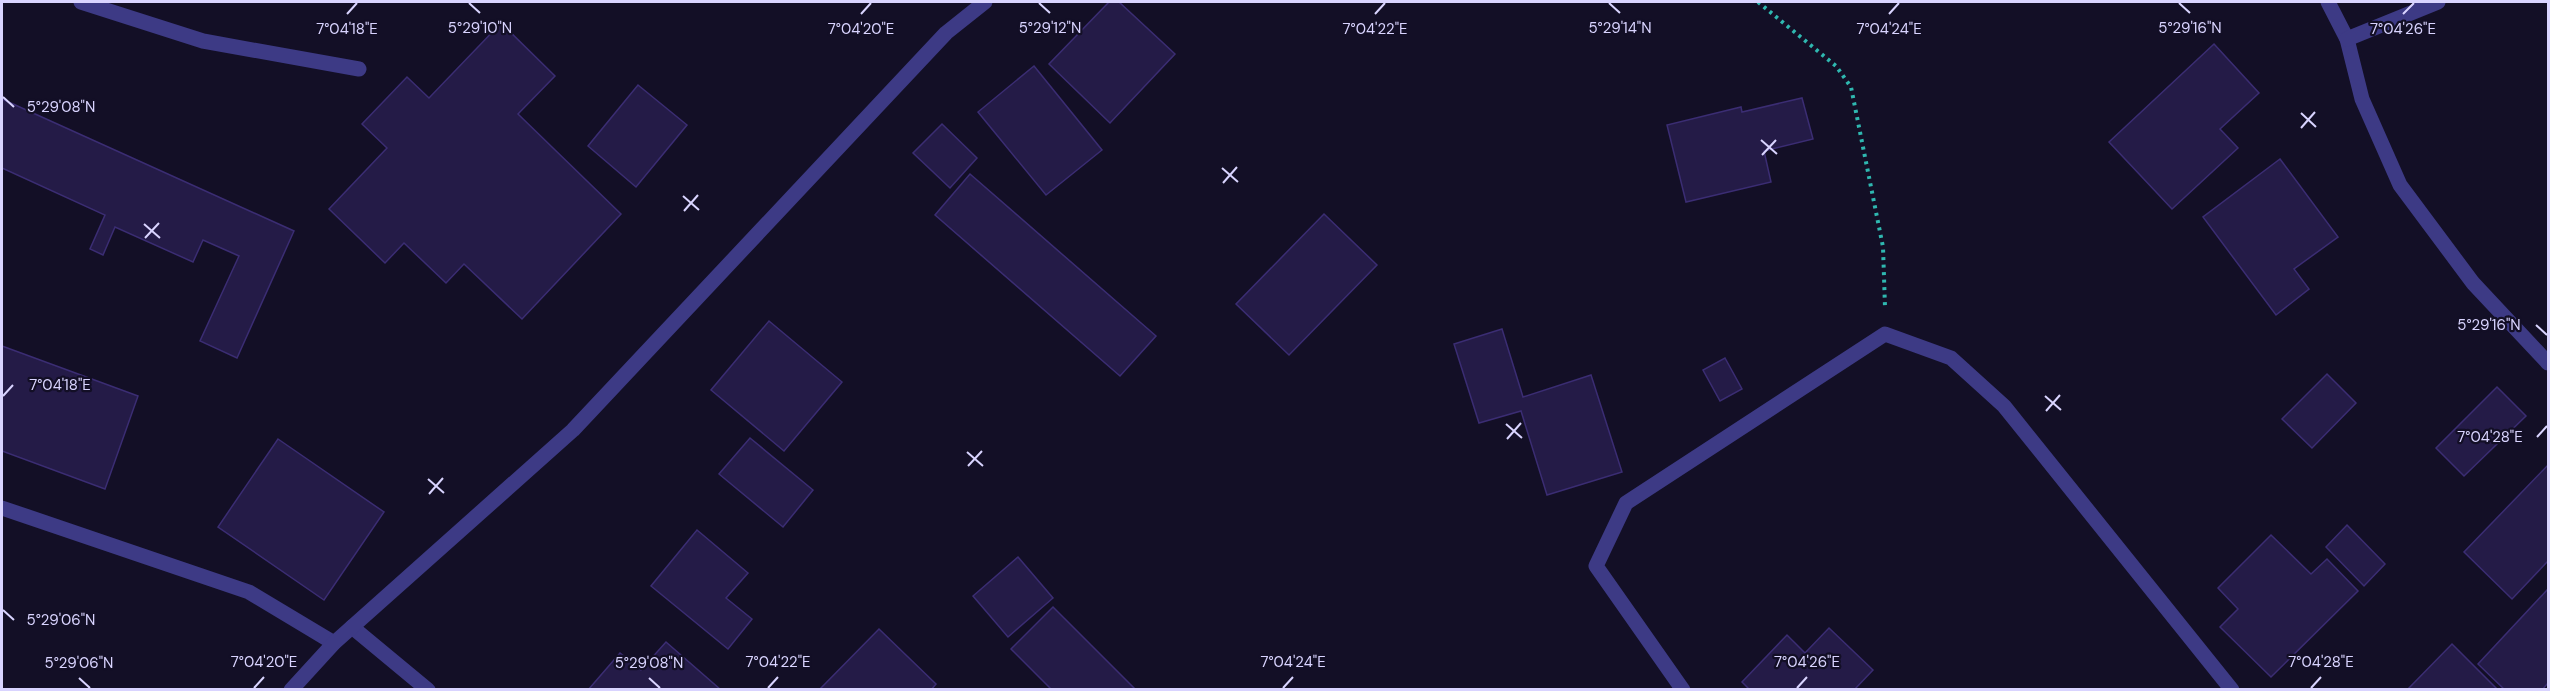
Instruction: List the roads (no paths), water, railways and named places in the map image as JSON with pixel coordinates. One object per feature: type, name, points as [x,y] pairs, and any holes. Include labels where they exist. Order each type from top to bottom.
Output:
[{"type":"street","points":[[81,2],[203,41],[359,69]]},
{"type":"street","points":[[291,690],[334,643],[573,430],[946,33],[985,2]]},
{"type":"street","points":[[2328,2],[2347,39],[2362,99],[2400,184],[2474,283],[2548,363]]},
{"type":"street","points":[[2347,39],[2438,2]]},
{"type":"street","points":[[1683,690],[1596,566],[1626,503],[1886,334],[1950,358],[2004,406],[2232,690]]},
{"type":"street","points":[[2,508],[249,592],[334,643]]},
{"type":"street","points":[[352,627],[428,690]]}]
